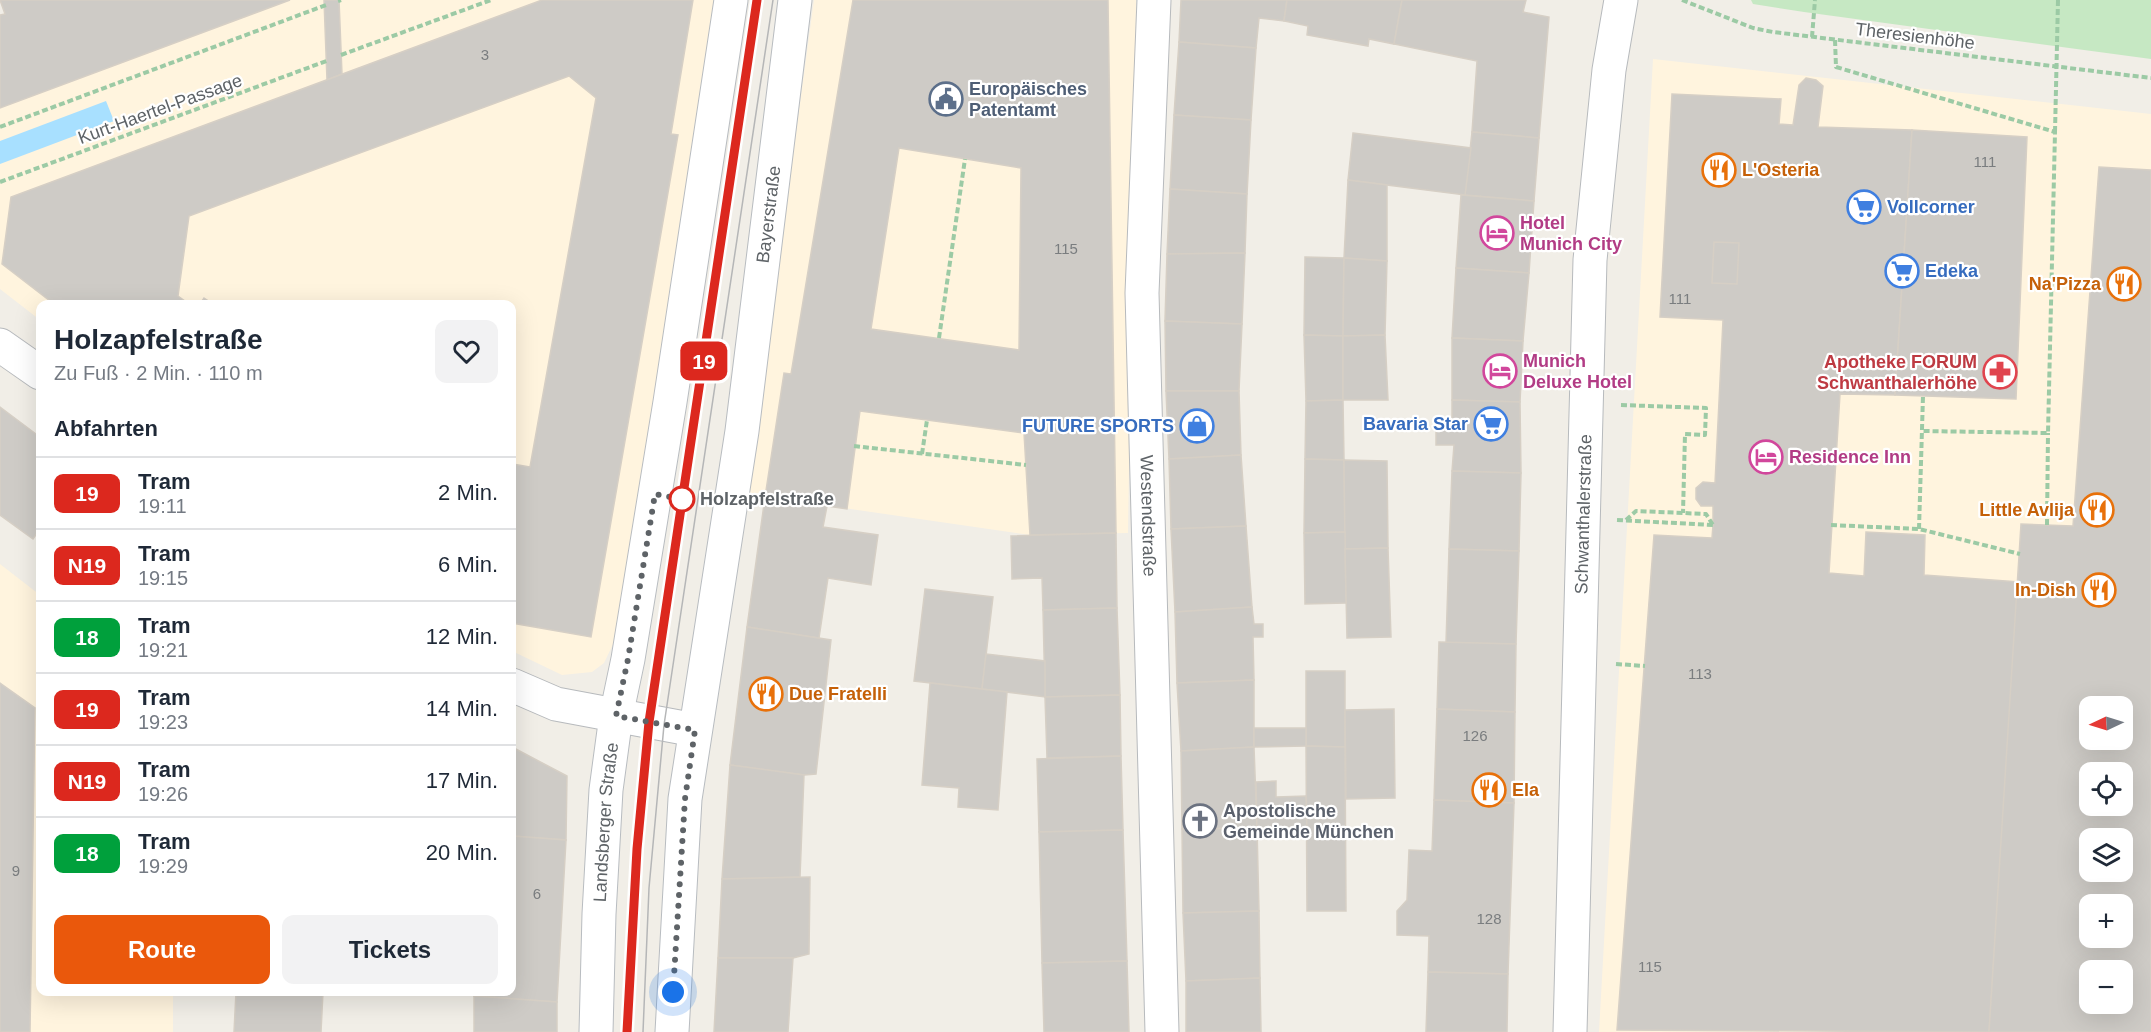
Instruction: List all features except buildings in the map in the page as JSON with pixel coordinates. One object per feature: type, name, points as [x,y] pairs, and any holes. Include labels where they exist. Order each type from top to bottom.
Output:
[{"type":"street","name":"Landsberger Straße","points":[[596,1032],[598,914],[605,802],[616,716],[628,659],[670,402],[731,0]]},
{"type":"street","name":"Bayerstraße","points":[[695,730],[742,431],[795,0]]},
{"type":"street","name":"Westendstraße","points":[[1154,0],[1142,293],[1162,1032]]},
{"type":"street","name":"Schwanthalerstraße","points":[[1570,1032],[1590,260],[1609,70],[1620,0]]},
{"type":"street","points":[[0,345],[36,370]]},
{"type":"street","points":[[516,687],[555,704],[695,730],[685,799],[672,1032]]},
{"type":"path","points":[[341,56],[491,0]]},
{"type":"path","name":"Theresienhöhe","points":[[1682,0],[1761,30],[2151,78]]},
{"type":"path","points":[[1812,37],[1815,0]]},
{"type":"path","points":[[2047,525],[2058,0]]},
{"type":"path","points":[[0,127],[326,5]]},
{"type":"path","points":[[1835,40],[1836,66],[2055,132]]},
{"type":"path","name":"Kurt-Haertel-Passage","points":[[0,182],[329,60]]},
{"type":"path","points":[[939,338],[965,159]]},
{"type":"path","points":[[1919,528],[1923,396]]},
{"type":"path","points":[[1587,405],[1706,408],[1705,435],[1685,434],[1683,513]]},
{"type":"path","points":[[922,454],[927,420]]},
{"type":"path","points":[[1922,431],[2049,433]]},
{"type":"path","points":[[854,446],[1026,465]]},
{"type":"path","points":[[1625,520],[1636,511],[1706,514],[1713,525],[1636,521]]},
{"type":"path","points":[[1831,525],[1919,528],[2020,554]]},
{"type":"path","points":[[1632,665],[1645,666]]},
{"type":"shaded area","points":[[0,0],[716,0],[616,638],[604,663],[592,672],[562,675],[516,653],[516,300],[36,300],[36,317],[0,289],[0,15],[5,13]]},
{"type":"shaded area","points":[[814,0],[1136,0],[1128,533],[1030,535],[747,494]]},
{"type":"shaded area","points":[[1653,59],[2151,114],[2151,1032],[1599,1032]]},
{"type":"shaded area","points":[[0,564],[36,592],[36,996],[173,996],[173,1032],[0,1032]]},
{"type":"green space","points":[[1751,0],[2151,0],[2151,59],[1804,12],[1753,4]]},
{"type":"water","points":[[106,101],[114,121],[0,164],[0,141]]},
{"type":"tram line","points":[[627,1032],[637,849],[649,722],[757,0]]},
{"type":"tram line","name":"19","points":[[627,1032],[637,849],[649,722],[660,636],[692,441],[757,0]]},
{"type":"tram line","points":[[643,1032],[649,888],[664,725],[773,0]]},
{"type":"place","name":"Europäisches Patentamt","points":[[946,99]]},
{"type":"place","name":"L'Osteria","points":[[1719,170]]},
{"type":"place","name":"Vollcorner","points":[[1864,207]]},
{"type":"place","name":"Hotel Munich City","points":[[1497,233]]},
{"type":"place","name":"Edeka","points":[[1902,271]]},
{"type":"place","name":"Na'Pizza","points":[[2124,284]]},
{"type":"place","name":"Munich Deluxe Hotel","points":[[1500,371]]},
{"type":"place","name":"Apotheke FORUM Schwanthalerhöhe","points":[[2000,372]]},
{"type":"place","name":"Bavaria Star","points":[[1491,424]]},
{"type":"place","name":"FUTURE SPORTS","points":[[1197,426]]},
{"type":"place","name":"Residence Inn","points":[[1766,457]]},
{"type":"place","name":"Holzapfelstraße","points":[[682,499]]},
{"type":"place","name":"Little Avlija","points":[[2097,510]]},
{"type":"place","name":"In-Dish","points":[[2099,590]]},
{"type":"place","name":"Due Fratelli","points":[[766,694]]},
{"type":"place","name":"Ela","points":[[1489,790]]},
{"type":"place","name":"Apostolische Gemeinde München","points":[[1200,821]]},
{"type":"route","points":[[673,992],[685,799],[695,730],[616,716],[628,659],[655,494],[682,499]]}]
